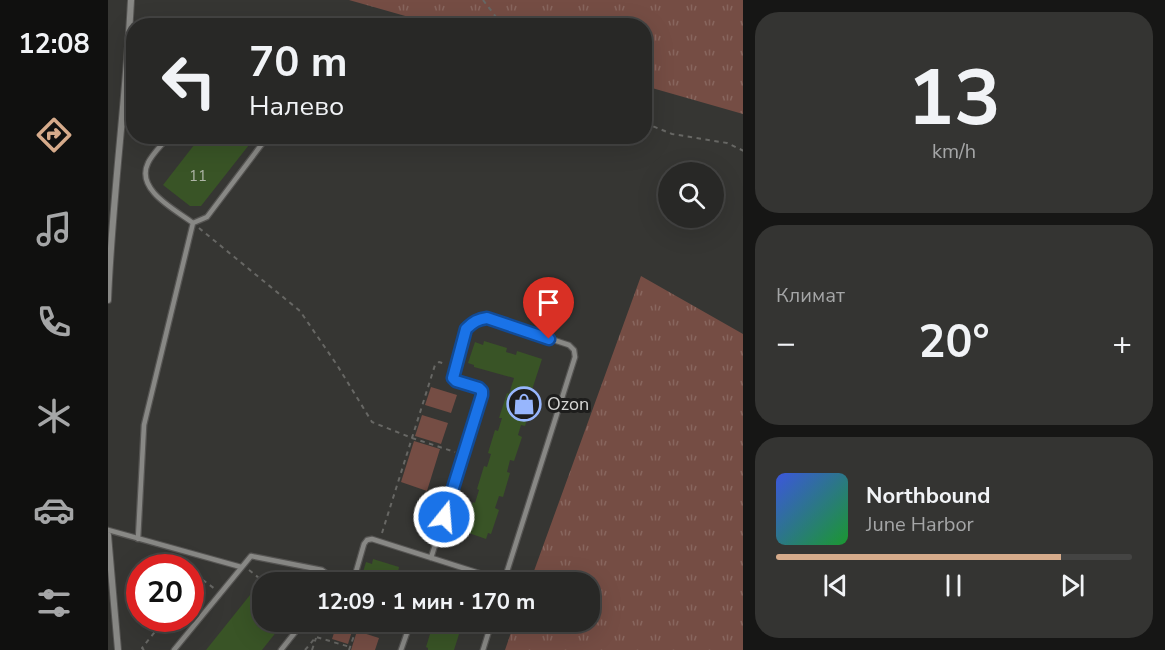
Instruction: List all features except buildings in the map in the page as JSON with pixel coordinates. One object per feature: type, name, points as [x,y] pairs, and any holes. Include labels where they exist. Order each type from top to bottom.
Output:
[{"type":"street","points":[[130,18],[131,0]]},
{"type":"street","points":[[108,300],[110,239],[126,66]]},
{"type":"street","points":[[108,533],[118,650]]},
{"type":"lane","points":[[163,144],[148,162],[146,180],[155,194],[193,223]]},
{"type":"lane","points":[[193,223],[207,217],[262,144]]},
{"type":"lane","points":[[138,539],[144,425],[193,223]]},
{"type":"lane","points":[[431,558],[482,391],[456,381],[452,374],[466,329],[471,323],[487,318],[569,345],[574,350],[575,357],[507,572]]},
{"type":"lane","points":[[108,533],[241,566]]},
{"type":"lane","points":[[355,572],[367,540],[475,572]]},
{"type":"lane","points":[[174,650],[248,557],[254,555],[325,572]]},
{"type":"lane","points":[[281,650],[295,632]]},
{"type":"lane","points":[[401,650],[407,632]]},
{"type":"lane","points":[[483,650],[489,632]]},
{"type":"path","points":[[483,0],[497,18]]},
{"type":"path","points":[[652,126],[672,134],[727,143],[743,151]]},
{"type":"path","points":[[193,223],[300,310],[372,422],[412,438],[464,454]]},
{"type":"path","points":[[379,542],[435,365],[438,362],[455,367]]},
{"type":"path","points":[[241,566],[252,574]]},
{"type":"path","points":[[204,581],[219,593]]},
{"type":"path","points":[[141,649],[155,632]]},
{"type":"path","points":[[316,637],[350,649],[355,632]]},
{"type":"path","points":[[305,650],[316,637]]},
{"type":"path","points":[[312,650],[316,637]]},
{"type":"green space","points":[[349,0],[743,0],[743,114],[652,88],[652,18],[412,18]]},
{"type":"green space","points":[[641,276],[743,334],[743,650],[505,650],[511,632],[600,632],[600,572],[534,572]]},
{"type":"green space","points":[[431,387],[457,395],[451,413],[425,405]]},
{"type":"green space","points":[[422,415],[448,423],[441,444],[415,436]]},
{"type":"green space","points":[[414,441],[440,449],[427,491],[401,482]]},
{"type":"green space","points":[[334,632],[352,632],[348,644],[332,639]]},
{"type":"green space","points":[[357,632],[379,638],[375,650],[351,650]]},
{"type":"place","name":"Ozon","points":[[524,404]]},
{"type":"route","points":[[444,517],[482,395],[479,388],[456,381],[452,374],[466,329],[471,323],[487,318],[549,339]]}]
